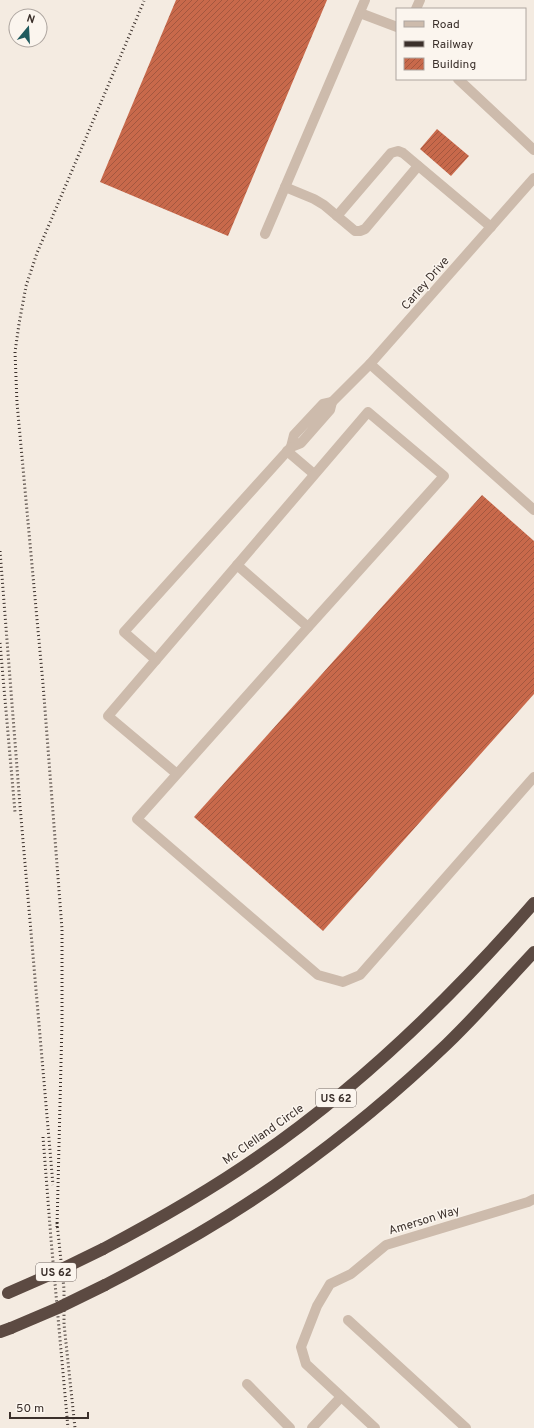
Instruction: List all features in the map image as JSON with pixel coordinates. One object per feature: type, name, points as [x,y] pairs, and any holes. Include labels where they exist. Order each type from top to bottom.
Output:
[{"type":"highway","name":"Mc Clelland Circle","points":[[4,1295],[103,1249],[185,1204],[237,1170],[305,1122],[372,1068],[452,992],[534,903]]},
{"type":"highway","name":"US 62","points":[[6,1330],[58,1308],[105,1285],[200,1232],[267,1190],[314,1157],[382,1103],[447,1044],[534,952]]},
{"type":"street","points":[[265,234],[365,0]]},
{"type":"street","points":[[360,13],[396,27]]},
{"type":"street","points":[[459,80],[534,150]]},
{"type":"street","points":[[337,216],[391,153],[398,151],[491,227]]},
{"type":"street","points":[[285,187],[314,199],[355,231],[360,232],[365,229],[418,166]]},
{"type":"street","name":"Carley Drive","points":[[156,660],[124,632],[289,449],[294,435],[323,404],[332,402],[370,364],[534,178]]},
{"type":"street","points":[[370,364],[534,510]]},
{"type":"street","points":[[177,774],[108,716],[368,412],[444,476],[177,774],[137,818],[318,975],[343,982],[360,975],[534,777]]},
{"type":"street","points":[[289,449],[314,474]]},
{"type":"street","points":[[237,565],[308,627]]},
{"type":"street","name":"Amerson Way","points":[[341,1397],[306,1364],[301,1347],[317,1306],[330,1284],[352,1274],[386,1245],[534,1199]]},
{"type":"street","points":[[348,1320],[466,1428]]},
{"type":"street","points":[[247,1384],[290,1428]]},
{"type":"street","points":[[312,1428],[341,1397],[375,1428]]},
{"type":"building","points":[[176,0],[327,0],[228,236],[100,182]]},
{"type":"building","points":[[437,129],[469,156],[451,176],[420,149]]},
{"type":"building","points":[[482,495],[534,541],[534,694],[323,931],[194,817]]},
{"type":"railway","points":[[57,1227],[62,1022],[62,929],[43,684],[17,403],[15,352],[26,286],[37,253],[144,1]]},
{"type":"railway","points":[[0,551],[20,806],[53,1185]]},
{"type":"railway","points":[[0,643],[15,812]]},
{"type":"railway","points":[[43,1137],[68,1428]]},
{"type":"railway","points":[[57,1223],[64,1289],[64,1324],[75,1428]]}]
